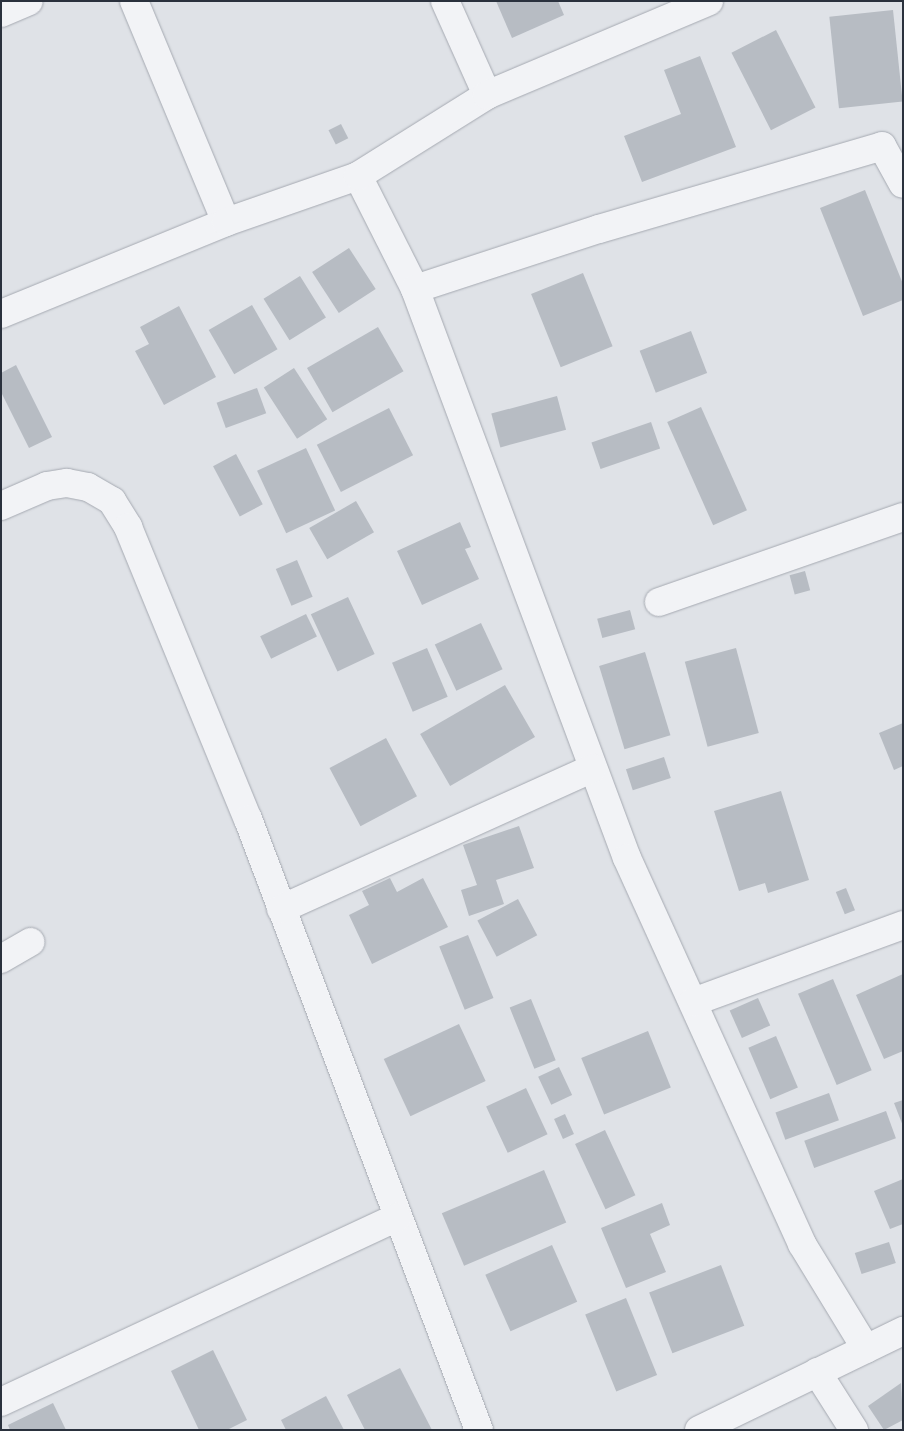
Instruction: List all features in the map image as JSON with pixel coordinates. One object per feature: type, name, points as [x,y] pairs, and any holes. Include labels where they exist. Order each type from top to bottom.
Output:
[{"type":"street","points":[[1,13],[29,1]]},
{"type":"street","points":[[134,1],[226,222]]},
{"type":"street","points":[[445,1],[487,95]]},
{"type":"street","points":[[1,314],[226,222],[358,176],[487,95],[709,1]]},
{"type":"street","points":[[415,289],[599,229],[892,143],[903,184]]},
{"type":"street","points":[[358,176],[415,289],[627,858],[802,1244],[866,1349]]},
{"type":"street","points":[[1,506],[47,486],[67,483],[88,487],[112,501],[128,527],[244,809],[479,1430]]},
{"type":"street","points":[[659,602],[903,517]]},
{"type":"street","points":[[281,909],[593,768]]},
{"type":"street","points":[[693,1002],[903,925]]},
{"type":"street","points":[[1,958],[31,942]]},
{"type":"street","points":[[4,1395],[397,1217]]},
{"type":"street","points":[[699,1430],[903,1331]]},
{"type":"street","points":[[817,1372],[854,1430]]},
{"type":"building","points":[[496,1],[558,1],[564,15],[512,38]]},
{"type":"building","points":[[893,10],[903,101],[839,108],[829,17]]},
{"type":"building","points":[[776,30],[815,108],[771,130],[731,53]]},
{"type":"building","points":[[700,56],[736,147],[642,182],[624,136],[681,114],[664,70]]},
{"type":"building","points":[[341,124],[348,138],[336,145],[329,130]]},
{"type":"building","points":[[865,190],[903,284],[903,300],[863,316],[820,208]]},
{"type":"building","points":[[349,248],[376,289],[339,313],[312,272]]},
{"type":"building","points":[[583,273],[613,346],[561,367],[531,294]]},
{"type":"building","points":[[300,276],[326,318],[289,340],[264,299]]},
{"type":"building","points":[[252,305],[278,349],[234,374],[209,330]]},
{"type":"building","points":[[179,306],[216,377],[164,405],[135,351],[149,344],[140,327]]},
{"type":"building","points":[[378,327],[404,371],[332,412],[307,368]]},
{"type":"building","points":[[691,331],[707,373],[656,393],[640,351]]},
{"type":"building","points":[[16,365],[52,437],[29,448],[1,392],[1,373]]},
{"type":"building","points":[[294,368],[327,419],[297,439],[264,388]]},
{"type":"building","points":[[257,388],[266,413],[226,428],[217,403]]},
{"type":"building","points":[[557,396],[566,430],[500,447],[491,414]]},
{"type":"building","points":[[701,407],[747,510],[713,525],[667,422]]},
{"type":"building","points":[[389,408],[413,455],[341,492],[317,445]]},
{"type":"building","points":[[651,422],[660,448],[601,469],[591,443]]},
{"type":"building","points":[[306,448],[335,511],[286,533],[257,471]]},
{"type":"building","points":[[236,454],[263,504],[240,517],[213,466]]},
{"type":"building","points":[[356,501],[374,532],[327,559],[309,528]]},
{"type":"building","points":[[460,522],[471,547],[465,549],[479,579],[422,605],[397,551]]},
{"type":"building","points":[[297,560],[313,597],[291,606],[276,569]]},
{"type":"building","points":[[805,571],[810,590],[795,594],[790,575]]},
{"type":"building","points":[[348,597],[375,654],[337,671],[311,614]]},
{"type":"building","points":[[630,610],[635,629],[602,638],[597,619]]},
{"type":"building","points":[[306,614],[317,636],[271,659],[260,636]]},
{"type":"building","points":[[481,623],[503,669],[456,691],[435,645]]},
{"type":"building","points":[[427,648],[448,697],[413,712],[392,663]]},
{"type":"building","points":[[736,648],[759,733],[708,747],[685,662]]},
{"type":"building","points":[[645,652],[670,735],[625,749],[599,666]]},
{"type":"building","points":[[505,685],[535,737],[450,786],[420,734]]},
{"type":"building","points":[[903,723],[903,766],[894,770],[879,733]]},
{"type":"building","points":[[386,738],[417,796],[360,826],[329,768]]},
{"type":"building","points":[[664,757],[671,778],[633,790],[626,769]]},
{"type":"building","points":[[781,791],[809,880],[768,893],[765,883],[739,891],[714,811]]},
{"type":"building","points":[[519,826],[534,868],[496,880],[504,904],[469,916],[461,890],[477,885],[463,845]]},
{"type":"building","points":[[390,878],[397,892],[423,878],[448,927],[372,964],[349,915],[369,905],[362,891]]},
{"type":"building","points":[[846,888],[855,910],[845,914],[836,892]]},
{"type":"building","points":[[518,899],[537,935],[497,957],[477,921]]},
{"type":"building","points":[[468,935],[493,998],[465,1010],[439,947]]},
{"type":"building","points":[[903,974],[903,1051],[884,1059],[856,995]]},
{"type":"building","points":[[833,979],[872,1070],[837,1085],[798,994]]},
{"type":"building","points":[[758,998],[770,1025],[742,1038],[730,1011]]},
{"type":"building","points":[[531,999],[556,1060],[534,1069],[510,1008]]},
{"type":"building","points":[[459,1024],[486,1081],[410,1116],[384,1059]]},
{"type":"building","points":[[648,1031],[671,1088],[604,1115],[581,1058]]},
{"type":"building","points":[[776,1036],[798,1088],[770,1099],[748,1048]]},
{"type":"building","points":[[559,1067],[572,1095],[551,1105],[538,1077]]},
{"type":"building","points":[[526,1088],[548,1134],[508,1153],[486,1107]]},
{"type":"building","points":[[829,1093],[839,1120],[785,1140],[775,1112]]},
{"type":"building","points":[[903,1100],[903,1126],[894,1103]]},
{"type":"building","points":[[886,1111],[896,1138],[814,1168],[804,1141]]},
{"type":"building","points":[[565,1114],[574,1134],[563,1139],[554,1119]]},
{"type":"building","points":[[605,1130],[635,1195],[606,1209],[575,1144]]},
{"type":"building","points":[[544,1170],[566,1222],[464,1266],[442,1213]]},
{"type":"building","points":[[903,1179],[903,1224],[890,1229],[874,1191]]},
{"type":"building","points":[[662,1203],[670,1225],[650,1234],[666,1272],[626,1288],[601,1228]]},
{"type":"building","points":[[889,1242],[896,1263],[862,1274],[855,1253]]},
{"type":"building","points":[[552,1245],[577,1302],[511,1331],[485,1275]]},
{"type":"building","points":[[721,1265],[744,1326],[672,1353],[649,1293]]},
{"type":"building","points":[[626,1298],[657,1375],[616,1391],[585,1314]]},
{"type":"building","points":[[213,1350],[247,1420],[227,1430],[199,1430],[171,1371]]},
{"type":"building","points":[[400,1368],[432,1430],[365,1430],[347,1395]]},
{"type":"building","points":[[901,1383],[903,1420],[884,1430],[868,1406]]},
{"type":"building","points":[[326,1396],[344,1430],[286,1430],[281,1420]]},
{"type":"building","points":[[53,1403],[66,1430],[10,1430],[8,1425]]}]
